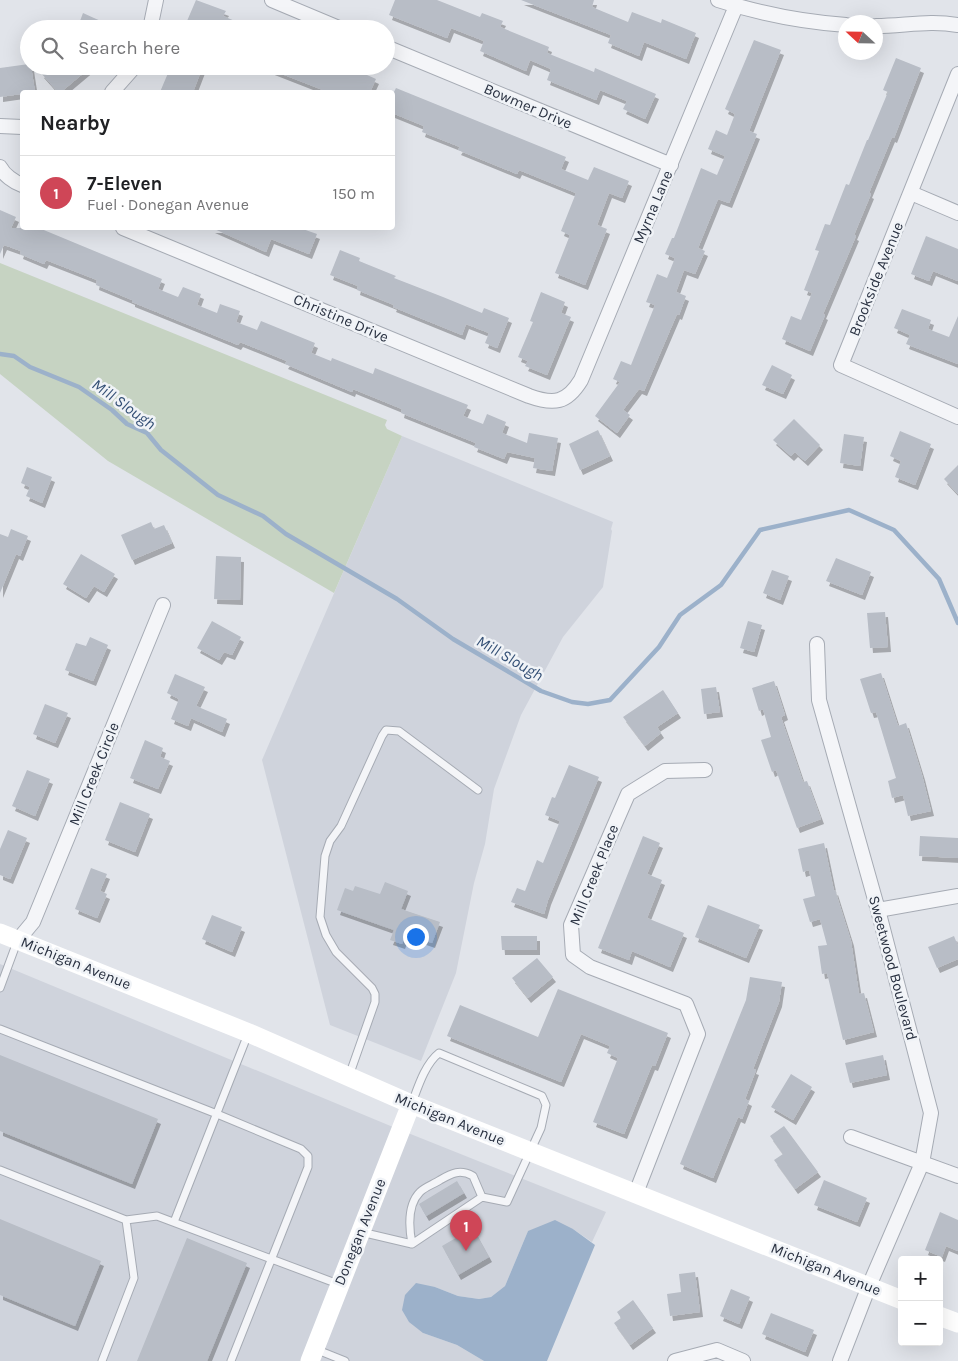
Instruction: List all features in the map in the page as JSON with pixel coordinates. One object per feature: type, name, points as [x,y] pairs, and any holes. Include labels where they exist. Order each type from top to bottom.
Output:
[{"type":"main road","name":"Michigan Avenue","points":[[0,933],[249,1033],[411,1104],[898,1298]]},
{"type":"main road","name":"Donegan Avenue","points":[[312,1355],[411,1104]]},
{"type":"main road","points":[[943,1318],[958,1324]]},
{"type":"street","points":[[152,20],[156,0]]},
{"type":"street","points":[[272,0],[320,20]]},
{"type":"street","points":[[718,0],[736,6],[838,25]]},
{"type":"street","name":"Myrna Lane","points":[[561,400],[573,393],[581,380],[736,6]]},
{"type":"street","points":[[883,25],[920,22],[942,22],[958,25]]},
{"type":"street","name":"Bowmer Drive","points":[[395,52],[671,165]]},
{"type":"street","name":"Brookside Avenue","points":[[958,74],[841,365],[958,417]]},
{"type":"street","points":[[114,90],[127,75]]},
{"type":"street","points":[[0,126],[20,127]]},
{"type":"street","points":[[0,166],[1,170],[20,185]]},
{"type":"street","points":[[911,193],[958,213]]},
{"type":"street","name":"Christine Drive","points":[[128,230],[528,396],[544,402],[561,400]]},
{"type":"street","name":"Mill Creek Circle","points":[[18,940],[33,922],[163,605]]},
{"type":"street","name":"Sweetwood Boulevard","points":[[817,644],[819,700],[878,910],[931,1113],[922,1163],[869,1286],[840,1361]]},
{"type":"street","name":"Mill Creek Place","points":[[636,1193],[698,1034],[686,1004],[590,967],[573,955],[571,925],[628,794],[665,771],[705,770]]},
{"type":"street","points":[[878,910],[958,896]]},
{"type":"street","points":[[851,1137],[958,1176]]},
{"type":"street","points":[[675,1361],[716,1350],[743,1361]]},
{"type":"lane","points":[[349,1076],[375,1002],[375,994],[372,988],[336,952],[326,935],[320,917],[325,856],[330,841],[341,826],[386,730],[399,731],[478,790]]},
{"type":"lane","points":[[0,988],[18,940]]},
{"type":"lane","points":[[0,1029],[301,1148],[308,1156],[308,1167],[231,1361]]},
{"type":"lane","points":[[174,1222],[249,1033]]},
{"type":"lane","points":[[360,1232],[412,1244],[482,1198],[507,1202],[541,1128],[546,1105],[542,1096],[439,1053],[434,1057],[411,1104]]},
{"type":"lane","points":[[0,1170],[126,1220],[157,1216],[339,1285]]},
{"type":"lane","points":[[412,1244],[410,1219],[416,1197],[421,1191],[452,1173],[458,1172],[472,1176],[482,1198]]},
{"type":"lane","points":[[102,1361],[134,1278],[126,1220]]},
{"type":"lane","points":[[312,1355],[345,1361]]},
{"type":"shaded area","points":[[402,436],[613,522],[603,587],[563,637],[521,715],[494,789],[485,844],[474,883],[456,973],[421,1061],[330,1025],[262,760]]},
{"type":"shaded area","points":[[0,964],[393,1127],[301,1361],[0,1361]]},
{"type":"shaded area","points":[[408,1133],[606,1212],[592,1242],[573,1229],[528,1231],[505,1286],[491,1297],[479,1299],[458,1296],[435,1287],[423,1333],[457,1345],[484,1361],[319,1361]]},
{"type":"green space","points":[[0,263],[387,420],[385,425],[387,429],[402,436],[334,593],[108,461],[0,374]]},
{"type":"water","points":[[555,1220],[573,1229],[595,1245],[547,1361],[484,1361],[457,1345],[423,1333],[409,1322],[402,1310],[405,1295],[416,1283],[435,1287],[458,1296],[479,1299],[491,1297],[505,1286],[528,1231]]},
{"type":"building","points":[[196,0],[226,11],[223,16],[233,20],[187,20]]},
{"type":"building","points":[[395,0],[437,0],[480,17],[482,13],[503,21],[500,27],[549,47],[547,53],[594,72],[595,68],[656,94],[645,119],[623,109],[627,101],[600,90],[596,100],[547,80],[551,69],[530,60],[526,71],[480,51],[484,41],[451,28],[447,38],[389,15]]},
{"type":"building","points":[[521,0],[594,0],[592,7],[628,22],[632,12],[661,23],[662,19],[696,33],[686,59],[644,42],[639,56],[608,43],[611,35]]},
{"type":"building","points":[[83,13],[99,20],[80,20]]},
{"type":"building","points":[[754,40],[781,50],[749,131],[757,134],[729,203],[718,199],[698,248],[705,251],[695,274],[684,270],[676,292],[686,296],[679,315],[677,314],[644,391],[639,389],[623,410],[630,415],[617,433],[595,416],[620,382],[613,379],[621,361],[631,365],[655,305],[646,302],[657,274],[667,278],[675,258],[665,254],[672,238],[674,238],[701,168],[717,175],[725,156],[708,149],[716,130],[727,135],[735,114],[725,109]]},
{"type":"building","points":[[896,58],[921,68],[894,138],[892,137],[869,193],[871,194],[854,235],[856,236],[823,314],[825,315],[810,351],[782,339],[791,316],[801,320],[812,293],[804,290],[819,251],[815,250],[825,224],[830,225],[846,184],[849,185],[868,140],[888,92],[883,90]]},
{"type":"building","points":[[20,65],[20,75],[32,75],[35,90],[20,90],[20,94],[0,97],[0,68]]},
{"type":"building","points":[[43,75],[81,75],[63,90],[56,90]]},
{"type":"building","points":[[167,75],[200,75],[194,90],[161,90]]},
{"type":"building","points":[[284,75],[367,75],[376,79],[371,90],[323,90]]},
{"type":"building","points":[[396,88],[566,157],[561,169],[588,180],[594,167],[629,181],[622,198],[609,193],[597,225],[607,229],[585,285],[555,273],[570,235],[561,231],[576,193],[519,170],[517,174],[458,150],[460,147],[422,132],[424,126],[395,114]]},
{"type":"building","points":[[0,210],[16,217],[11,228],[44,230],[162,279],[158,289],[178,297],[183,287],[201,294],[197,305],[217,313],[220,304],[240,311],[236,322],[257,330],[261,321],[315,343],[311,353],[331,361],[332,358],[373,374],[375,368],[468,405],[463,416],[483,424],[487,414],[506,422],[502,433],[527,443],[529,433],[558,438],[552,471],[533,468],[535,458],[507,452],[504,459],[474,447],[476,443],[401,413],[402,409],[353,389],[352,392],[285,364],[287,361],[240,342],[238,345],[132,302],[132,300],[96,285],[97,280],[46,260],[44,264],[20,254],[21,251],[4,245],[0,254]]},
{"type":"building","points":[[216,230],[306,230],[317,234],[309,254],[271,239],[266,252]]},
{"type":"building","points":[[926,236],[958,249],[958,281],[933,271],[929,281],[911,274]]},
{"type":"building","points":[[340,250],[360,258],[359,261],[396,276],[394,278],[482,313],[484,308],[509,318],[497,348],[485,343],[489,333],[466,324],[462,335],[393,307],[394,305],[357,290],[358,286],[330,275]]},
{"type":"building","points":[[541,292],[565,302],[561,313],[571,317],[547,375],[525,366],[528,361],[518,357],[533,322],[530,321]]},
{"type":"building","points":[[902,309],[931,320],[928,329],[949,337],[958,316],[958,364],[906,344],[910,335],[894,328]]},
{"type":"building","points":[[772,365],[792,375],[783,394],[762,385]]},
{"type":"building","points":[[794,419],[820,445],[805,461],[795,452],[791,456],[773,440]]},
{"type":"building","points":[[598,430],[610,456],[580,470],[569,444]]},
{"type":"building","points":[[900,431],[931,444],[915,485],[895,477],[901,461],[890,456]]},
{"type":"building","points":[[844,434],[864,437],[860,466],[840,463]]},
{"type":"building","points":[[958,465],[958,494],[944,479]]},
{"type":"building","points":[[27,467],[52,477],[42,503],[26,496],[30,487],[21,483]]},
{"type":"building","points":[[151,522],[154,529],[164,525],[172,543],[132,560],[121,535]]},
{"type":"building","points":[[11,529],[28,536],[20,556],[16,554],[0,593],[0,534],[8,537]]},
{"type":"building","points":[[81,554],[115,574],[104,592],[94,586],[86,598],[63,584]]},
{"type":"building","points":[[216,556],[241,557],[240,600],[214,599]]},
{"type":"building","points":[[836,558],[871,572],[862,595],[826,581]]},
{"type":"building","points":[[772,570],[789,576],[780,600],[763,593]]},
{"type":"building","points":[[885,612],[888,647],[870,648],[867,613]]},
{"type":"building","points":[[212,621],[241,637],[232,655],[224,652],[219,660],[197,648]]},
{"type":"building","points":[[748,621],[762,625],[754,652],[740,648]]},
{"type":"building","points":[[90,637],[108,645],[93,681],[65,670],[76,643],[86,646]]},
{"type":"building","points":[[881,673],[898,726],[906,723],[931,811],[908,816],[903,795],[892,798],[888,781],[896,778],[876,712],[871,713],[860,679]]},
{"type":"building","points":[[175,674],[205,687],[196,706],[227,719],[222,732],[191,718],[188,726],[171,719],[179,699],[167,693]]},
{"type":"building","points":[[774,681],[785,715],[781,717],[803,782],[807,781],[821,819],[797,828],[776,770],[772,772],[761,740],[771,737],[763,709],[759,711],[752,688]]},
{"type":"building","points":[[716,687],[720,712],[704,714],[701,689]]},
{"type":"building","points":[[663,690],[678,713],[657,727],[661,733],[645,746],[623,717]]},
{"type":"building","points":[[45,704],[68,713],[55,743],[33,734]]},
{"type":"building","points":[[145,740],[163,748],[160,757],[170,761],[158,789],[130,778]]},
{"type":"building","points":[[569,765],[599,777],[548,900],[544,914],[511,902],[517,888],[525,891],[537,860],[543,863],[560,821],[545,815],[552,797],[555,798]]},
{"type":"building","points":[[27,770],[50,779],[35,816],[12,806]]},
{"type":"building","points":[[120,802],[150,814],[135,852],[105,840]]},
{"type":"building","points":[[8,830],[27,838],[10,879],[0,875],[0,849]]},
{"type":"building","points":[[643,836],[660,843],[647,874],[662,880],[647,918],[684,933],[670,967],[632,951],[629,960],[598,948]]},
{"type":"building","points":[[920,836],[958,838],[958,858],[919,856]]},
{"type":"building","points":[[824,843],[834,891],[851,941],[859,994],[864,993],[874,1032],[843,1040],[827,973],[822,974],[818,946],[827,945],[820,919],[810,922],[803,899],[815,896],[809,870],[803,872],[798,849]]},
{"type":"building","points":[[91,868],[107,874],[100,891],[107,894],[97,918],[75,909]]},
{"type":"building","points":[[385,882],[408,891],[401,909],[440,922],[432,943],[406,934],[402,944],[390,940],[394,930],[337,910],[345,888],[353,891],[355,886],[380,894]]},
{"type":"building","points":[[708,905],[760,925],[746,958],[695,937]]},
{"type":"building","points":[[212,915],[242,927],[232,952],[202,939]]},
{"type":"building","points":[[501,936],[537,936],[537,950],[502,950]]},
{"type":"building","points":[[954,936],[958,946],[958,959],[937,968],[928,947]]},
{"type":"building","points":[[537,958],[553,977],[528,998],[512,978]]},
{"type":"building","points":[[750,977],[782,982],[779,1002],[753,1069],[756,1070],[745,1099],[749,1101],[742,1119],[738,1117],[713,1178],[680,1164],[746,1000]]},
{"type":"building","points":[[558,989],[668,1033],[655,1066],[652,1065],[624,1134],[593,1122],[618,1058],[607,1053],[610,1046],[581,1034],[561,1082],[447,1036],[460,1005],[538,1037]]},
{"type":"building","points":[[0,1055],[158,1119],[132,1184],[0,1131]]},
{"type":"building","points":[[883,1055],[887,1075],[850,1083],[845,1063]]},
{"type":"building","points":[[791,1074],[812,1087],[793,1120],[771,1107]]},
{"type":"building","points":[[784,1126],[818,1172],[795,1189],[774,1160],[783,1154],[770,1136]]},
{"type":"building","points":[[824,1180],[867,1198],[857,1222],[814,1205]]},
{"type":"building","points":[[457,1181],[464,1193],[426,1216],[419,1204]]},
{"type":"building","points":[[940,1212],[958,1220],[958,1251],[946,1246],[942,1256],[940,1256],[925,1250]]},
{"type":"building","points":[[0,1219],[101,1261],[75,1326],[0,1295]]},
{"type":"building","points":[[473,1228],[489,1257],[458,1275],[442,1246]]},
{"type":"building","points":[[187,1238],[247,1263],[207,1361],[137,1361]]},
{"type":"building","points":[[695,1272],[700,1312],[670,1316],[667,1294],[681,1292],[679,1274]]},
{"type":"building","points":[[731,1289],[750,1297],[739,1324],[720,1316]]},
{"type":"building","points":[[633,1300],[653,1328],[630,1345],[614,1323],[621,1318],[617,1312]]},
{"type":"building","points":[[771,1313],[814,1330],[805,1352],[762,1334]]},
{"type":"waterway","name":"Mill Slough","points":[[0,354],[14,356],[30,367],[79,387],[112,410],[127,424],[147,433],[161,450],[218,495],[263,516],[286,534],[397,599],[453,639],[541,691],[572,702],[588,704],[610,700],[659,647],[680,615],[721,585],[760,530],[849,510],[894,530],[939,579],[958,623]]},
{"type":"place","name":"7-Eleven","points":[[466,1251]]}]
